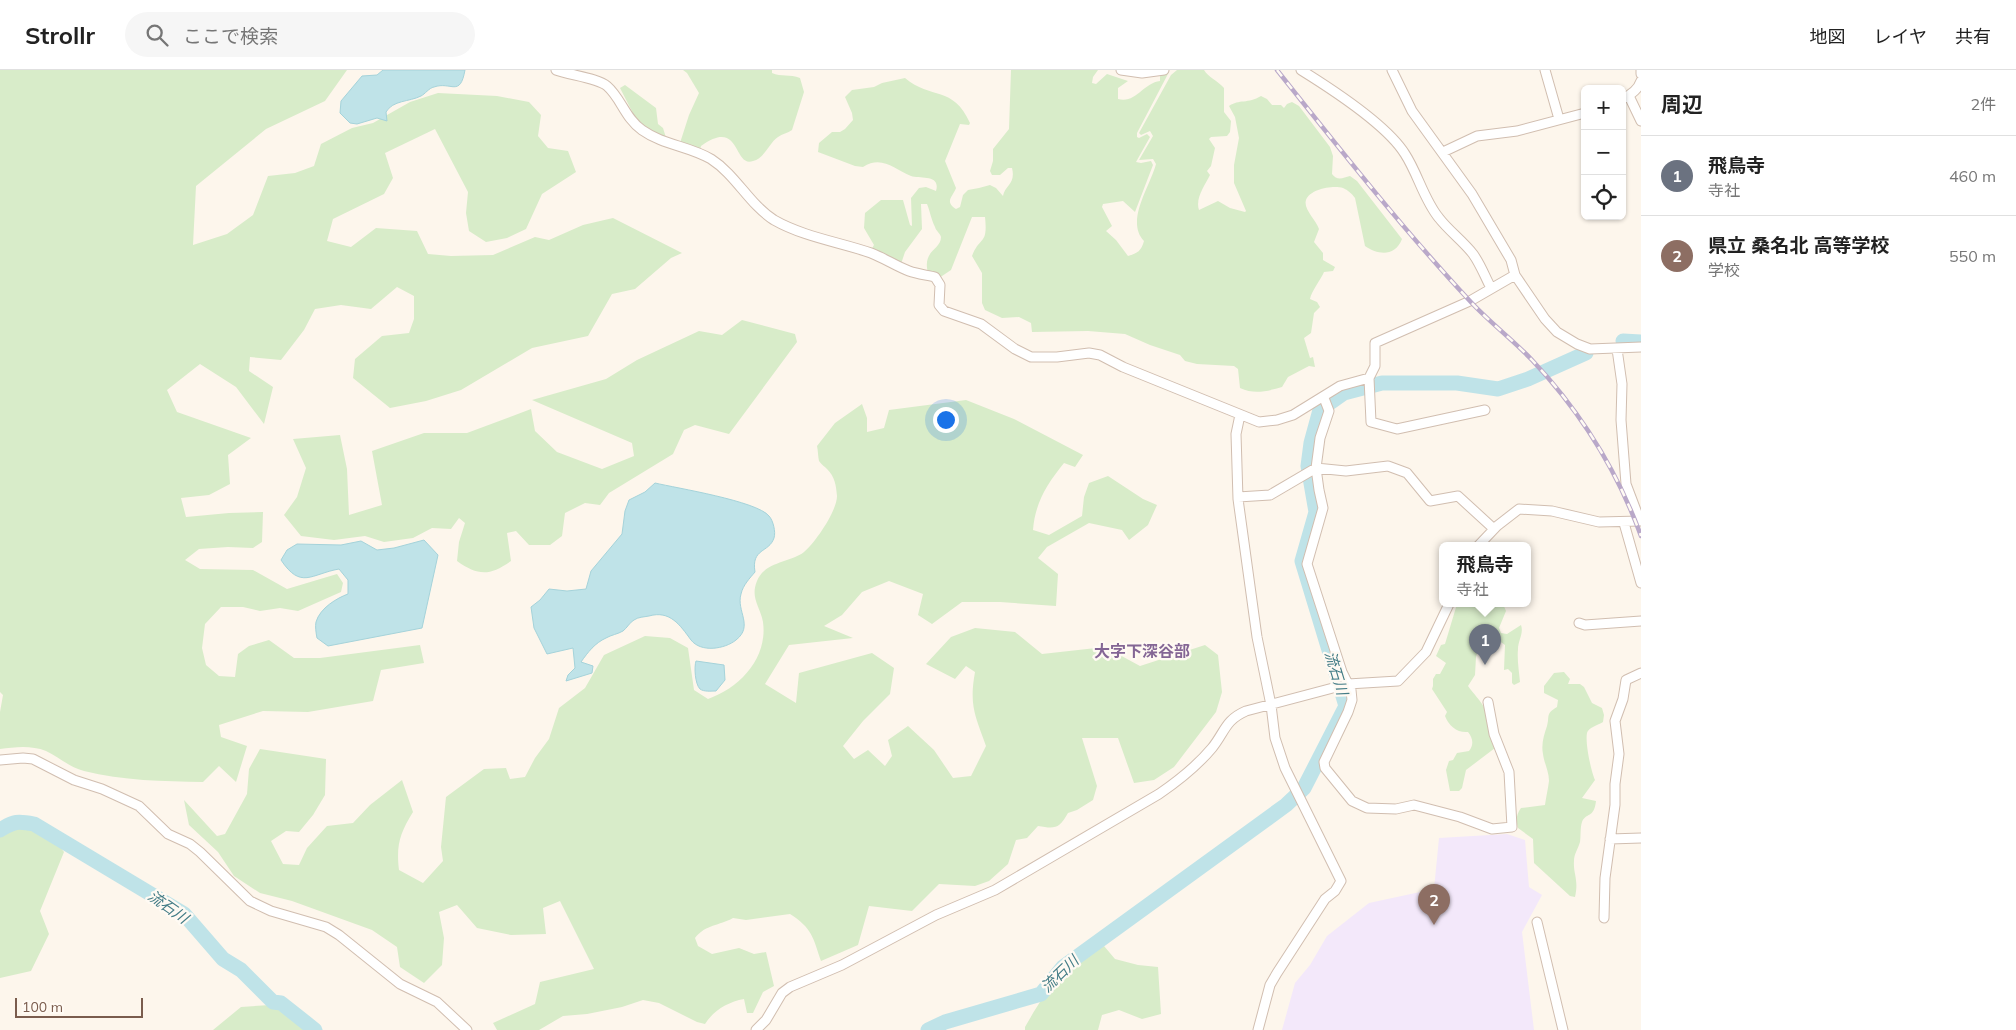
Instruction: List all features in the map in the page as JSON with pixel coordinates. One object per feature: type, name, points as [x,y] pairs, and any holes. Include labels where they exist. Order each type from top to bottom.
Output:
[{"type":"street","points":[[556,70],[607,86],[631,121],[643,131],[659,140],[693,149],[713,160],[730,174],[773,219],[808,234],[871,254],[910,271],[935,277],[940,285],[939,305],[944,311],[981,324],[1015,349],[1031,357],[1057,357],[1089,352],[1100,355],[1123,367],[1259,422],[1277,420],[1293,415],[1324,398],[1340,386],[1369,378]]},
{"type":"street","points":[[1121,70],[1142,73],[1164,70]]},
{"type":"street","points":[[1300,70],[1324,84],[1362,112],[1404,151],[1416,172],[1431,206],[1439,218],[1474,255],[1491,288]]},
{"type":"street","points":[[1392,70],[1412,111],[1443,152],[1511,260],[1515,275],[1545,319],[1557,332],[1577,344],[1590,349],[1641,347]]},
{"type":"street","points":[[1545,70],[1559,119]]},
{"type":"street","points":[[1640,70],[1641,74]]},
{"type":"street","points":[[1641,81],[1639,87],[1626,97],[1641,121]]},
{"type":"street","points":[[1443,152],[1477,136],[1517,132],[1581,114]]},
{"type":"street","points":[[1486,410],[1398,429],[1371,422],[1369,378],[1375,366],[1375,343],[1470,301],[1515,275]]},
{"type":"street","points":[[1482,542],[1513,512],[1525,508],[1552,511],[1599,522],[1624,523],[1641,521],[1626,484],[1621,420],[1622,384],[1617,349]]},
{"type":"street","points":[[1324,398],[1329,411],[1320,438],[1316,468],[1323,508],[1307,564],[1352,700],[1324,762],[1325,768],[1352,801],[1367,808],[1396,809],[1414,805],[1427,807],[1492,829],[1512,827],[1509,772],[1494,734],[1488,702]]},
{"type":"street","points":[[1240,415],[1236,434],[1238,497],[1257,637],[1271,705],[1275,738],[1285,768],[1341,881],[1335,891],[1325,899],[1270,985],[1258,1030]]},
{"type":"street","points":[[1238,497],[1270,495],[1316,468],[1346,471],[1388,466],[1407,474],[1430,501],[1458,496],[1494,529]]},
{"type":"street","points":[[1624,523],[1641,582]]},
{"type":"street","points":[[756,1030],[766,1020],[782,993],[790,987],[842,965],[936,915],[996,890],[1177,782],[1212,747],[1229,721],[1236,715],[1348,684],[1398,681],[1426,652],[1448,607]]},
{"type":"street","points":[[1579,623],[1585,625],[1641,621]]},
{"type":"street","points":[[1604,918],[1605,878],[1615,805],[1615,784],[1619,754],[1615,721],[1623,700],[1626,680],[1641,674]]},
{"type":"street","points":[[0,760],[33,759],[74,780],[102,789],[139,806],[168,834],[190,844],[200,852],[250,901],[271,911],[316,924],[339,935],[400,984],[437,1002],[467,1030]]},
{"type":"street","points":[[1610,838],[1641,838]]},
{"type":"street","points":[[1537,922],[1563,1030]]},
{"type":"shaded area","points":[[1507,834],[1525,840],[1529,887],[1542,895],[1522,932],[1534,1030],[1282,1030],[1295,983],[1310,965],[1327,936],[1369,903],[1434,889],[1439,838]]},
{"type":"green space","points":[[0,70],[347,70],[325,101],[266,129],[196,186],[193,245],[227,234],[253,215],[268,176],[295,173],[314,166],[321,144],[352,128],[373,123],[410,102],[438,93],[497,96],[529,102],[541,115],[538,136],[548,148],[568,151],[576,172],[542,194],[526,229],[507,238],[486,242],[469,231],[466,213],[468,192],[435,129],[385,153],[393,178],[384,194],[333,219],[327,241],[351,247],[376,228],[417,231],[428,254],[451,256],[493,255],[535,237],[549,240],[583,225],[613,218],[682,253],[671,258],[635,289],[612,294],[588,336],[532,348],[461,390],[426,401],[390,408],[353,378],[355,359],[382,336],[409,333],[414,319],[414,296],[397,287],[371,309],[341,305],[315,309],[304,330],[281,360],[250,357],[249,371],[273,387],[264,424],[236,387],[200,364],[167,390],[177,412],[251,438],[228,455],[230,484],[209,495],[181,498],[186,517],[263,512],[262,542],[253,548],[199,549],[185,560],[200,569],[253,570],[287,589],[337,574],[343,583],[341,592],[298,611],[280,608],[260,611],[243,607],[221,607],[205,624],[202,648],[206,665],[219,676],[235,677],[238,654],[249,646],[269,640],[294,658],[320,658],[420,645],[424,663],[381,670],[373,701],[308,712],[263,711],[219,725],[221,737],[247,746],[236,782],[219,766],[203,782],[143,780],[113,777],[84,771],[40,749],[23,747],[0,749],[0,712],[3,695],[0,692]]},
{"type":"green space","points":[[683,70],[772,70],[772,73],[775,74],[800,78],[804,92],[792,130],[778,137],[761,157],[753,161],[747,161],[742,158],[730,140],[723,137],[714,139],[701,146],[700,150],[680,143],[689,115],[699,93],[687,73]]},
{"type":"green space","points":[[1011,70],[1098,70],[1093,77],[1092,83],[1096,84],[1107,74],[1128,81],[1118,88],[1118,99],[1124,100],[1130,99],[1149,85],[1160,81],[1160,72],[1169,72],[1137,133],[1139,138],[1147,134],[1150,137],[1136,162],[1151,161],[1153,165],[1135,212],[1123,201],[1103,204],[1102,207],[1112,226],[1106,231],[1116,240],[1128,256],[1139,251],[1144,241],[1139,233],[1137,224],[1138,214],[1156,164],[1153,159],[1139,160],[1153,136],[1150,131],[1141,135],[1139,133],[1171,75],[1177,70],[1204,70],[1222,86],[1224,88],[1224,112],[1231,121],[1230,132],[1227,136],[1211,137],[1209,139],[1215,148],[1211,166],[1207,171],[1210,175],[1199,196],[1199,210],[1218,201],[1230,208],[1246,211],[1234,183],[1234,165],[1239,138],[1235,117],[1229,106],[1261,96],[1272,105],[1281,105],[1284,108],[1292,102],[1299,106],[1330,147],[1333,156],[1332,174],[1338,178],[1350,176],[1357,181],[1402,239],[1395,249],[1386,253],[1370,249],[1365,246],[1355,198],[1349,192],[1339,187],[1328,188],[1308,196],[1306,207],[1319,229],[1314,242],[1323,253],[1323,260],[1335,267],[1333,271],[1324,272],[1310,299],[1317,302],[1320,307],[1314,313],[1311,333],[1304,338],[1310,358],[1313,357],[1315,367],[1309,366],[1288,377],[1282,387],[1271,390],[1256,392],[1245,390],[1240,388],[1238,369],[1234,366],[1197,364],[1185,361],[1180,355],[1125,334],[1088,331],[1032,332],[1031,323],[1019,317],[1002,318],[985,310],[982,303],[982,273],[972,256],[984,237],[985,217],[972,217],[951,270],[939,278],[928,273],[927,265],[929,255],[938,245],[941,237],[936,230],[927,204],[921,204],[922,229],[905,252],[901,264],[871,250],[874,245],[864,228],[865,213],[881,200],[903,200],[910,225],[912,226],[911,198],[919,188],[926,187],[936,191],[937,186],[935,182],[929,178],[911,176],[888,164],[876,162],[863,167],[855,166],[818,152],[819,143],[832,132],[840,132],[845,129],[853,120],[845,97],[852,90],[874,87],[882,83],[905,78],[915,85],[949,98],[963,111],[970,123],[969,125],[960,124],[945,161],[956,188],[950,199],[952,206],[956,209],[960,207],[963,195],[968,190],[990,185],[996,188],[1003,196],[1013,178],[1012,168],[1008,168],[1000,175],[992,175],[990,171],[993,161],[993,149],[1009,129]]},
{"type":"green space","points":[[625,85],[656,108],[658,124],[663,128],[667,141],[638,123],[620,88]]},
{"type":"green space","points":[[742,320],[795,334],[797,342],[729,434],[695,425],[684,430],[673,454],[609,493],[600,505],[585,503],[565,513],[562,536],[550,545],[529,545],[516,531],[507,533],[511,561],[490,572],[478,572],[457,561],[459,542],[465,523],[459,518],[451,529],[432,528],[413,538],[384,542],[365,536],[334,540],[301,536],[284,515],[297,497],[306,468],[293,439],[340,435],[347,469],[349,515],[382,505],[372,451],[424,433],[467,433],[531,409],[535,431],[557,452],[602,469],[634,456],[632,443],[532,400],[606,379],[637,360],[699,331],[722,335]]},
{"type":"green space","points":[[966,400],[1014,419],[1083,455],[1075,467],[1064,463],[1052,479],[1039,502],[1033,530],[1049,535],[1082,516],[1084,497],[1089,483],[1108,476],[1143,499],[1157,505],[1148,525],[1129,540],[1122,530],[1089,523],[1047,547],[1038,558],[1058,574],[1056,606],[1000,602],[962,602],[932,624],[918,615],[923,594],[889,581],[862,592],[842,615],[824,626],[853,638],[789,645],[765,684],[796,703],[799,673],[872,653],[894,668],[890,694],[863,721],[843,746],[854,759],[868,750],[885,766],[892,756],[888,740],[908,726],[934,750],[953,778],[971,776],[986,746],[974,710],[973,683],[975,672],[966,666],[955,679],[926,664],[951,637],[975,628],[1015,632],[1042,654],[1105,647],[1140,666],[1205,645],[1218,655],[1222,692],[1216,712],[1174,767],[1154,780],[1134,783],[1118,738],[1082,738],[1097,786],[1093,800],[1068,813],[1056,827],[1038,826],[1027,838],[1016,840],[1008,864],[989,881],[975,886],[939,884],[912,911],[869,906],[858,945],[821,961],[811,934],[803,924],[790,914],[746,920],[733,918],[699,933],[695,938],[698,946],[712,954],[739,948],[754,954],[766,952],[774,986],[763,992],[753,1013],[747,1013],[744,999],[722,1007],[705,1024],[697,1022],[659,1003],[643,1000],[622,1007],[587,1014],[563,1016],[539,1030],[497,1030],[493,1023],[535,1004],[540,982],[594,969],[560,901],[543,908],[546,934],[511,935],[477,928],[457,905],[439,912],[444,938],[442,965],[424,983],[400,967],[397,947],[372,930],[292,901],[260,893],[234,876],[218,852],[189,825],[184,800],[217,836],[225,834],[247,794],[249,769],[260,749],[326,759],[325,795],[313,815],[299,832],[286,831],[271,841],[283,864],[299,865],[307,848],[327,826],[353,823],[370,805],[402,780],[413,812],[400,839],[398,853],[399,870],[423,883],[443,861],[441,847],[446,797],[484,769],[506,768],[510,779],[525,777],[535,758],[549,739],[559,708],[585,688],[604,655],[645,636],[670,638],[688,648],[694,690],[708,699],[720,694],[741,679],[749,670],[761,648],[763,622],[755,597],[757,581],[761,574],[772,566],[798,556],[809,548],[825,526],[836,502],[835,481],[830,472],[819,461],[817,446],[835,423],[862,404],[867,418],[867,432],[884,428],[889,410]]},
{"type":"green space","points":[[1456,607],[1504,607],[1506,611],[1499,628],[1501,633],[1507,634],[1521,625],[1522,631],[1518,646],[1520,682],[1514,685],[1512,683],[1512,673],[1508,669],[1504,670],[1505,645],[1498,640],[1480,642],[1476,657],[1475,675],[1468,686],[1485,709],[1490,735],[1495,748],[1466,770],[1462,788],[1459,791],[1450,791],[1446,770],[1449,761],[1453,760],[1457,753],[1469,751],[1472,746],[1472,739],[1468,732],[1457,730],[1449,723],[1445,716],[1447,712],[1432,689],[1433,679],[1436,674],[1440,674],[1446,663],[1436,656],[1441,645],[1445,644]]},
{"type":"green space","points":[[1564,672],[1570,679],[1568,684],[1580,684],[1584,687],[1592,703],[1602,708],[1604,715],[1603,722],[1591,728],[1587,733],[1589,757],[1595,780],[1582,798],[1596,801],[1594,810],[1581,824],[1580,842],[1574,858],[1575,897],[1570,896],[1534,863],[1533,839],[1518,828],[1517,820],[1521,808],[1545,805],[1549,781],[1542,750],[1549,715],[1557,707],[1558,700],[1544,693],[1544,686],[1554,673]]},
{"type":"green space","points":[[16,823],[52,837],[64,852],[40,911],[49,934],[31,971],[0,978],[0,833]]},
{"type":"green space","points":[[1104,946],[1115,959],[1138,965],[1158,967],[1161,1014],[1142,1019],[1119,1010],[1102,1015],[1098,1030],[1025,1030],[1048,990],[1067,968],[1078,959]]},
{"type":"green space","points":[[270,1005],[315,1030],[213,1030],[241,1007]]},
{"type":"water","points":[[383,70],[465,70],[463,79],[457,86],[434,87],[421,96],[393,105],[386,112],[387,121],[377,118],[357,124],[350,123],[340,113],[341,101],[362,76],[377,75]]},
{"type":"water","points":[[655,483],[733,500],[762,510],[769,516],[773,523],[774,538],[772,543],[758,555],[754,564],[755,572],[741,594],[740,600],[744,629],[736,640],[726,646],[707,648],[695,644],[678,624],[669,617],[656,615],[639,618],[623,631],[598,642],[589,651],[581,662],[593,666],[592,673],[566,681],[568,675],[575,668],[573,648],[547,654],[534,628],[531,607],[549,589],[567,591],[586,589],[591,571],[622,534],[625,511],[629,500],[645,492]]},
{"type":"water","points":[[424,540],[438,555],[422,628],[328,646],[317,638],[316,622],[318,617],[329,604],[348,594],[348,580],[339,569],[307,578],[295,575],[281,560],[287,550],[297,544],[341,545],[361,541],[377,550],[394,548]]},
{"type":"water","points":[[696,661],[724,665],[725,680],[716,691],[703,691],[698,687],[695,675]]},
{"type":"waterway","name":"流石川","points":[[1623,341],[1641,342]]},
{"type":"waterway","name":"流石川","points":[[928,1030],[945,1022],[1041,994],[1063,967],[1286,805],[1304,788],[1346,706],[1302,561],[1316,512],[1308,466],[1311,443],[1320,410],[1344,393],[1382,383],[1457,383],[1498,389],[1528,379],[1586,353]]},
{"type":"waterway","name":"流石川","points":[[0,830],[16,822],[34,824],[184,914],[223,959],[241,970],[273,1002],[281,1003],[315,1030]]},
{"type":"railway","points":[[1277,70],[1419,244],[1476,308],[1532,360],[1566,400],[1609,465],[1641,536]]},
{"type":"place","name":"飛鳥寺","points":[[1485,665]]},
{"type":"place","name":"県立 桑名北 高等学校","points":[[1434,925]]},
{"type":"district","name":"大字下深谷部","points":[[1142,651]]}]
